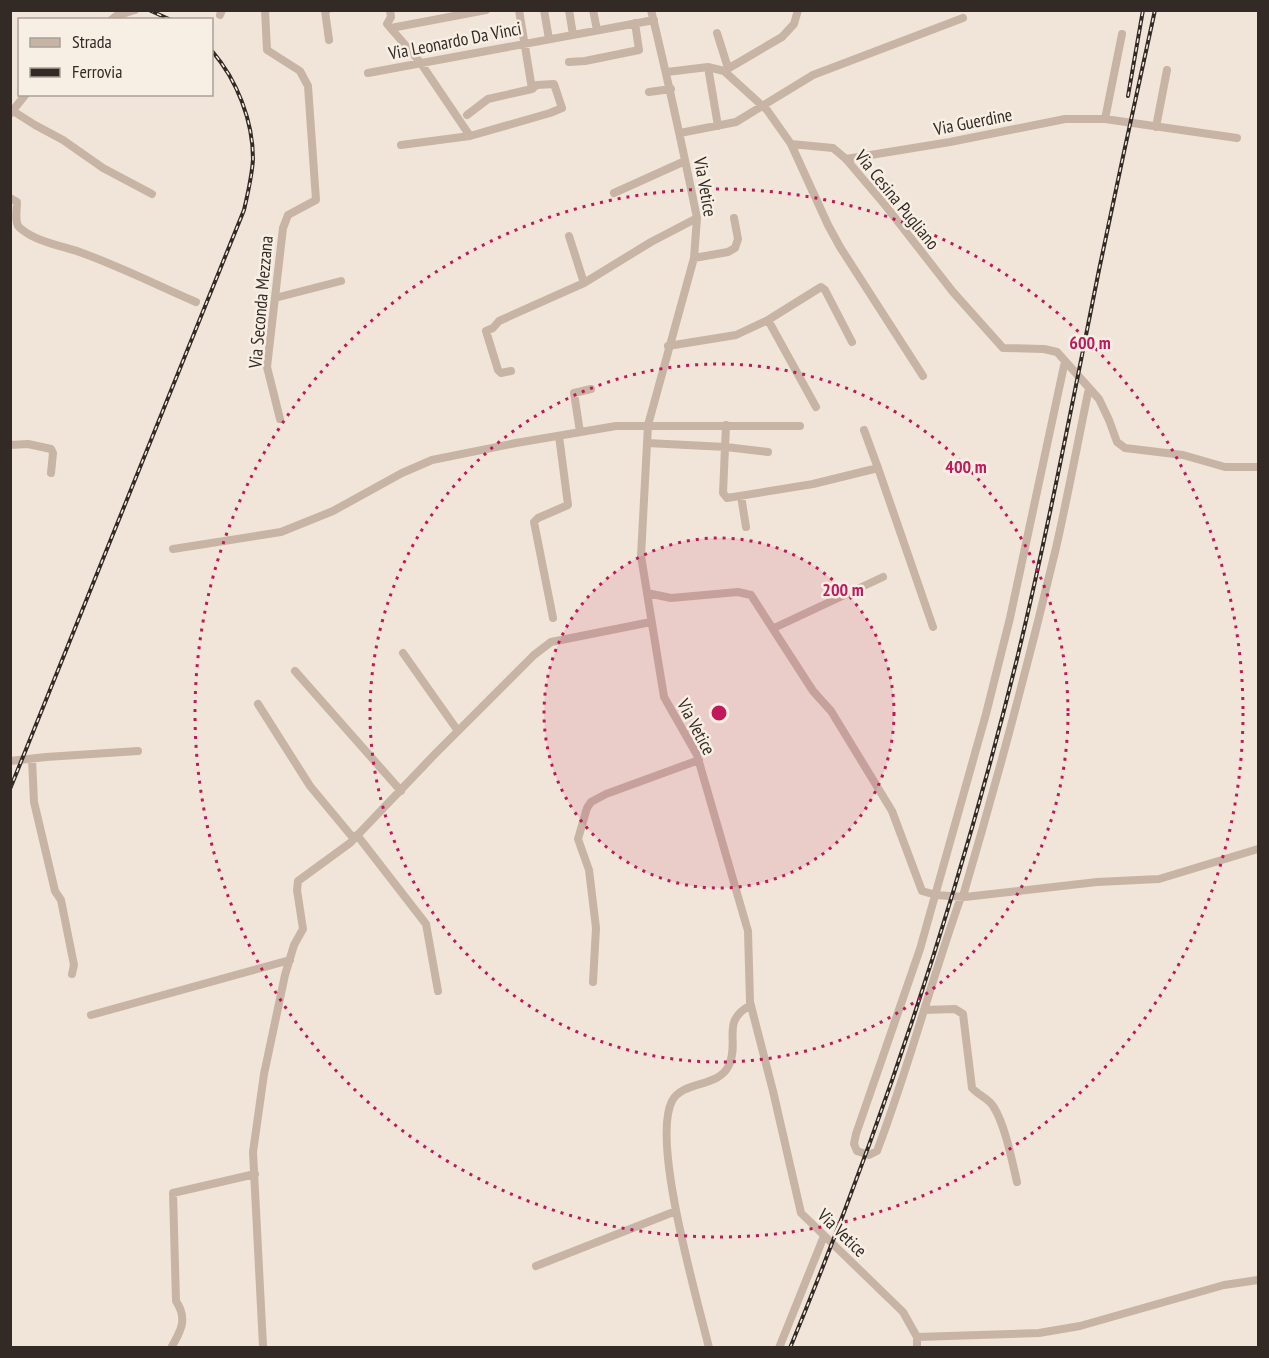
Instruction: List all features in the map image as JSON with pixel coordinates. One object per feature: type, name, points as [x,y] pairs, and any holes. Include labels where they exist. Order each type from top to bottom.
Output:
[{"type":"street","points":[[114,18],[135,10]]},
{"type":"street","name":"Via Seconda Mezzana","points":[[265,10],[267,50],[300,71],[308,86],[316,200],[288,215],[284,221],[267,367],[280,419]]},
{"type":"street","points":[[327,10],[325,11],[330,40]]},
{"type":"street","points":[[390,10],[391,17],[387,24],[420,62],[470,136]]},
{"type":"street","points":[[391,28],[486,10]]},
{"type":"street","points":[[519,10],[532,89]]},
{"type":"street","points":[[544,10],[549,39]]},
{"type":"street","points":[[569,10],[573,34]]},
{"type":"street","points":[[593,10],[597,30]]},
{"type":"street","name":"Via Vetice","points":[[651,10],[668,72],[697,218],[694,258],[648,425],[641,556],[664,697],[699,760],[748,931],[751,1005],[801,1213],[903,1312],[917,1337],[917,1347]]},
{"type":"street","points":[[668,72],[708,67],[726,70],[782,37],[794,24],[798,10]]},
{"type":"street","points":[[680,134],[736,122],[813,75],[963,18]]},
{"type":"street","name":"Via Leonardo Da Vinci","points":[[368,73],[654,20]]},
{"type":"street","points":[[569,62],[639,50],[636,23]]},
{"type":"street","points":[[717,33],[726,70],[763,106],[791,144],[840,247],[923,376]]},
{"type":"street","points":[[1105,119],[1122,34]]},
{"type":"street","points":[[708,67],[718,126]]},
{"type":"street","points":[[1156,127],[1167,70]]},
{"type":"street","points":[[401,145],[470,136],[562,108],[554,84],[537,85],[532,89],[488,99],[467,115]]},
{"type":"street","points":[[649,92],[671,89]]},
{"type":"street","points":[[24,96],[12,112],[63,140],[103,168],[152,194]]},
{"type":"street","name":"Via Guerdine","points":[[846,159],[950,142],[1065,119],[1105,119],[1237,138]]},
{"type":"street","name":"Via Cesina Pugliano","points":[[791,144],[833,148],[846,159],[953,292],[1003,348],[1044,349],[1057,352],[1065,361]]},
{"type":"street","points":[[614,192],[685,161]]},
{"type":"street","points":[[10,198],[17,202],[16,222],[19,228],[34,236],[86,254],[196,302]]},
{"type":"street","points":[[511,371],[501,373],[498,370],[486,331],[493,328],[499,321],[584,283],[651,242],[697,218]]},
{"type":"street","points":[[694,258],[728,252],[735,248],[738,239],[734,218]]},
{"type":"street","points":[[569,236],[584,283]]},
{"type":"street","points":[[275,298],[341,281]]},
{"type":"street","points":[[668,346],[736,335],[768,320],[821,287],[825,290],[852,342]]},
{"type":"street","points":[[768,320],[816,407]]},
{"type":"street","points":[[1065,361],[999,661],[936,895],[920,949],[856,1134],[854,1144],[857,1151],[869,1155],[877,1151],[892,1111],[937,964],[962,897],[1024,680],[1056,546],[1089,388]]},
{"type":"street","points":[[1065,361],[1099,399],[1117,442],[1125,448],[1183,455],[1225,467],[1258,467]]},
{"type":"street","points":[[580,432],[574,393],[591,389]]},
{"type":"street","points":[[173,549],[281,532],[333,511],[402,473],[432,460],[559,435],[616,426],[800,426]]},
{"type":"street","points":[[726,426],[723,493],[728,498],[813,484],[878,468]]},
{"type":"street","points":[[864,429],[933,627]]},
{"type":"street","points":[[554,618],[534,522],[568,505],[559,435]]},
{"type":"street","points":[[647,443],[726,447],[768,452]]},
{"type":"street","points":[[10,445],[28,444],[51,449],[53,453],[51,473]]},
{"type":"street","points":[[741,496],[746,527]]},
{"type":"street","points":[[774,628],[883,577]]},
{"type":"street","points":[[647,593],[672,598],[738,592],[751,595],[813,691],[831,711],[892,811],[922,891],[936,895],[962,897],[1097,882],[1159,879],[1258,849]]},
{"type":"street","points":[[263,1346],[253,1152],[264,1074],[294,945],[303,929],[297,890],[298,881],[355,837],[534,655],[551,642],[651,622]]},
{"type":"street","points":[[404,653],[458,731]]},
{"type":"street","points":[[295,671],[401,791]]},
{"type":"street","points":[[258,704],[310,786],[426,924],[438,991]]},
{"type":"street","points":[[10,761],[138,751]]},
{"type":"street","points":[[32,759],[34,802],[56,891],[62,900],[75,968],[72,974]]},
{"type":"street","points":[[593,982],[596,928],[589,870],[578,839],[586,808],[591,802],[606,794],[699,760]]},
{"type":"street","points":[[91,1015],[290,960]]},
{"type":"street","points":[[709,1347],[676,1211],[666,1126],[672,1101],[680,1092],[708,1082],[725,1070],[731,1059],[734,1020],[738,1013],[751,1005]]},
{"type":"street","points":[[924,1010],[955,1009],[963,1014],[972,1088],[995,1108],[1010,1151],[1017,1182]]},
{"type":"street","points":[[171,1347],[182,1329],[182,1310],[176,1301],[173,1193],[255,1174]]},
{"type":"street","points":[[536,1266],[676,1211]]},
{"type":"street","points":[[779,1347],[824,1236]]},
{"type":"street","points":[[917,1337],[1049,1331],[1080,1326],[1231,1284],[1258,1280]]},
{"type":"railway","points":[[149,10],[167,18]]},
{"type":"railway","points":[[1128,96],[1143,10]]},
{"type":"railway","points":[[790,1348],[857,1179],[917,1008],[994,747],[1039,562],[1155,10]]},
{"type":"railway","points":[[10,789],[244,210],[253,159],[250,130],[236,88],[213,52]]}]
